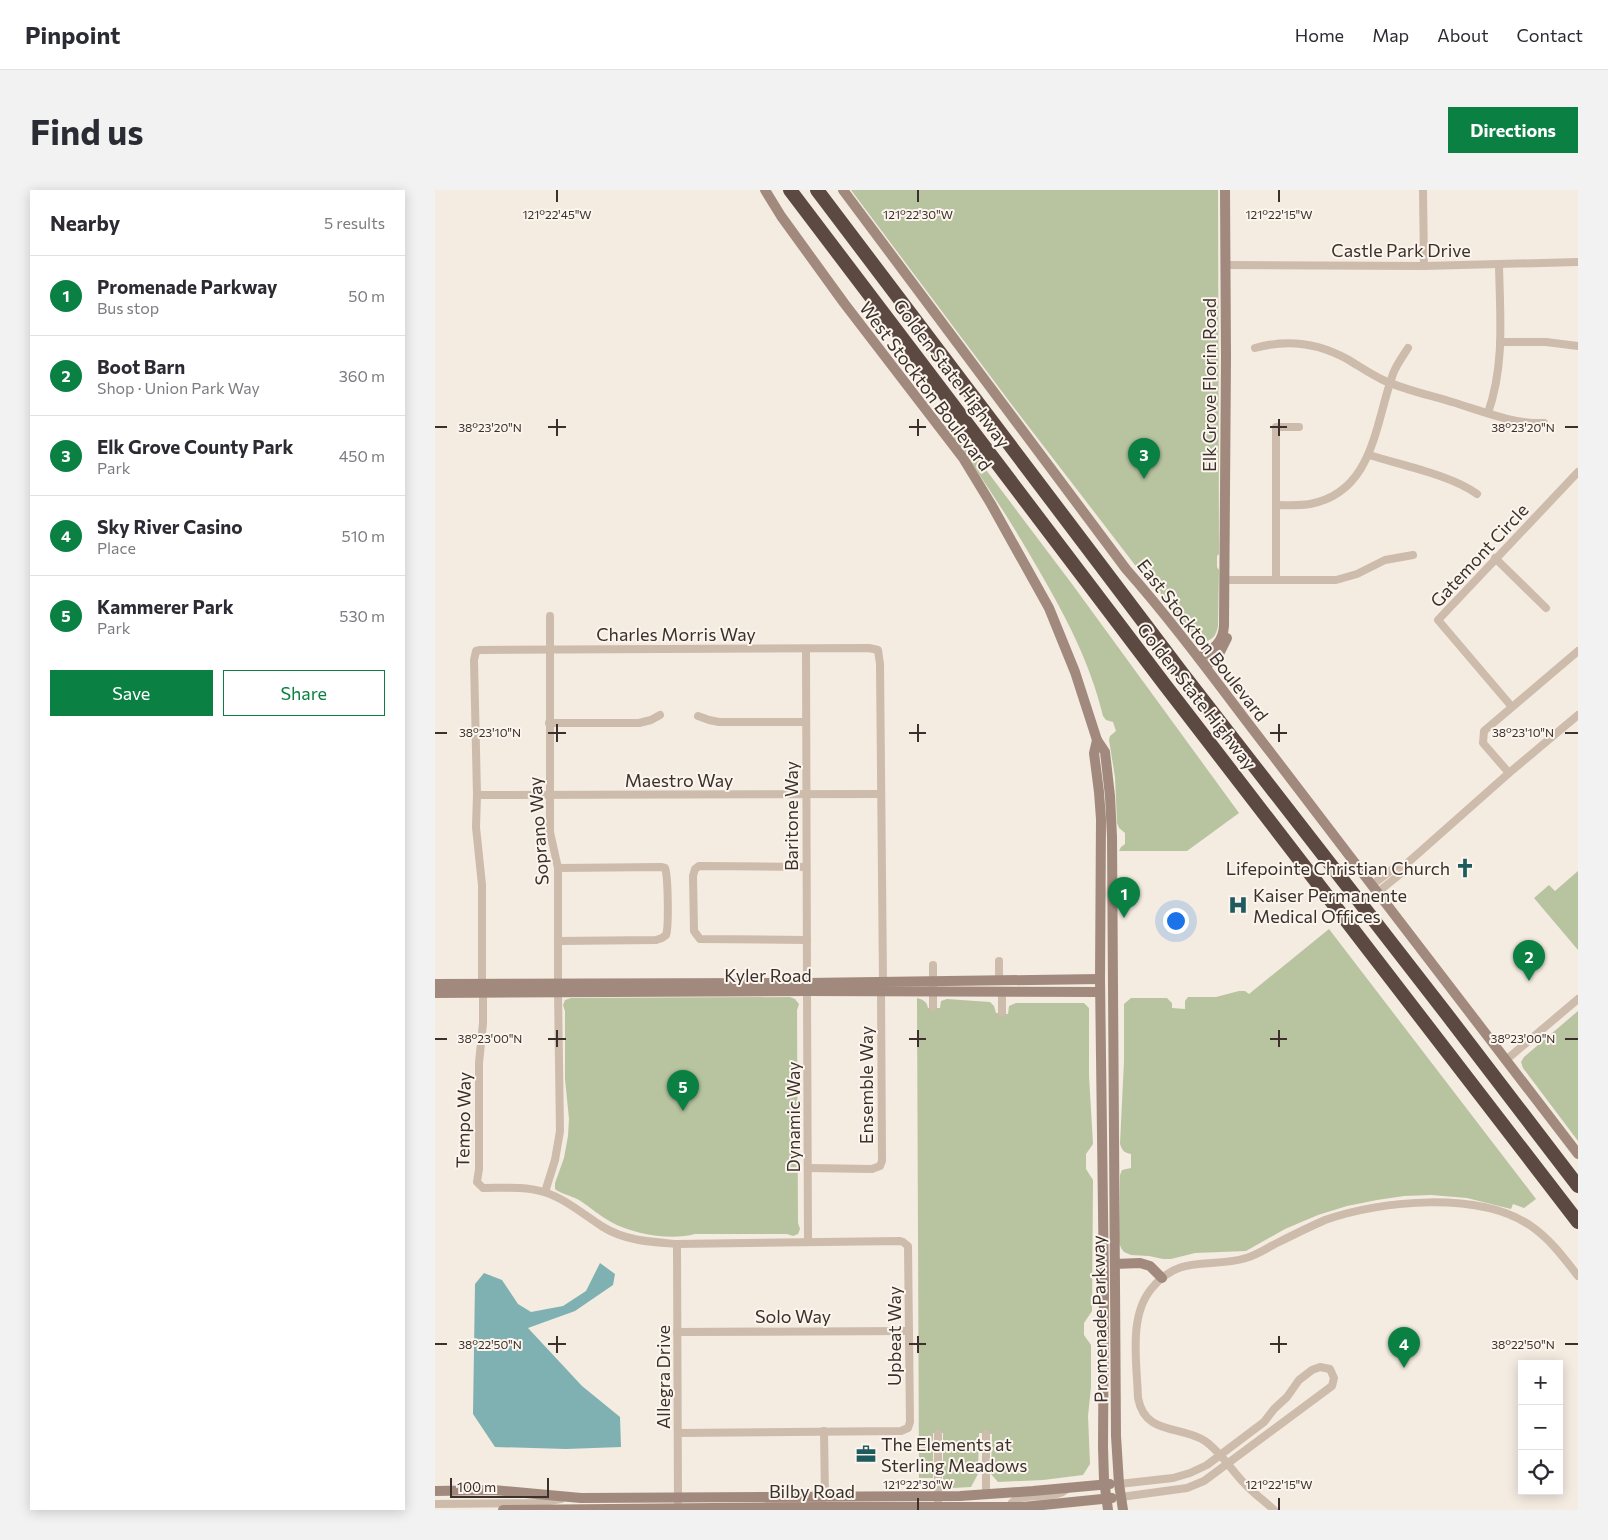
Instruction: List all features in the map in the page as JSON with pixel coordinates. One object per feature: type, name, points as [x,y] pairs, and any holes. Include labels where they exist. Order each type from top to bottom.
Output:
[{"type":"highway","name":"Golden State Highway","points":[[790,190],[1153,670],[1578,1222]]},
{"type":"highway","name":"Golden State Highway","points":[[817,190],[1176,665],[1578,1186]]},
{"type":"main road","name":"West Stockton Boulevard","points":[[765,190],[781,216],[844,303],[963,458],[1049,608]]},
{"type":"main road","name":"East Stockton Boulevard","points":[[843,190],[1126,569],[1202,662],[1578,1154]]},
{"type":"main road","name":"Elk Grove Florin Road","points":[[1202,662],[1222,640],[1225,626],[1227,357],[1225,190]]},
{"type":"main road","name":"Promenade Parkway","points":[[1049,608],[1075,672],[1097,740],[1105,752],[1107,767],[1113,885],[1114,1233],[1117,1436],[1119,1484],[1123,1510]]},
{"type":"main road","name":"Promenade Parkway","points":[[1097,740],[1094,753],[1099,792],[1100,840],[1104,1287],[1103,1438],[1105,1484],[1109,1510]]},
{"type":"main road","points":[[1099,792],[1104,796],[1108,834],[1112,837]]},
{"type":"main road","points":[[1100,840],[1107,847],[1109,882],[1113,885]]},
{"type":"main road","points":[[1002,993],[1003,989],[1008,985],[1047,984],[1065,979]]},
{"type":"main road","name":"Kyler Road","points":[[933,986],[999,980],[1100,979]]},
{"type":"main road","name":"Kyler Road","points":[[435,993],[483,989],[558,988],[633,983],[807,987]]},
{"type":"main road","name":"Kyler Road","points":[[435,984],[522,993],[552,988],[737,991],[757,988],[881,985],[933,986],[1002,993],[1100,992]]},
{"type":"main road","points":[[1101,1093],[1109,1106],[1109,1153],[1114,1161]]},
{"type":"main road","points":[[1102,1163],[1108,1166],[1109,1170],[1110,1218],[1114,1233]]},
{"type":"main road","points":[[1115,1264],[1140,1263],[1150,1266],[1162,1278]]},
{"type":"main road","name":"Bilby Road","points":[[435,1491],[493,1490],[679,1505],[761,1507],[825,1504],[893,1496],[938,1504],[986,1494],[1119,1484]]},
{"type":"main road","name":"Bilby Road","points":[[503,1510],[679,1505],[825,1504],[938,1504],[1009,1509],[1121,1498]]},
{"type":"street","points":[[1423,190],[1424,266]]},
{"type":"street","name":"Castle Park Drive","points":[[1225,265],[1424,266],[1578,262]]},
{"type":"street","points":[[1488,413],[1497,384],[1500,342],[1499,265]]},
{"type":"street","points":[[1500,342],[1546,342],[1578,346]]},
{"type":"street","points":[[1255,348],[1277,343],[1313,345],[1348,360],[1369,374],[1390,383],[1519,422],[1544,423]]},
{"type":"street","points":[[1276,505],[1309,504],[1332,497],[1346,488],[1357,476],[1369,455],[1393,373],[1408,348]]},
{"type":"street","points":[[1276,580],[1276,427],[1299,427]]},
{"type":"street","points":[[1369,455],[1454,481],[1468,487],[1477,494]]},
{"type":"street","name":"Gatemont Circle","points":[[1512,707],[1438,620],[1578,472]]},
{"type":"street","points":[[1226,580],[1343,579],[1385,560],[1413,554]]},
{"type":"street","points":[[1495,558],[1546,608]]},
{"type":"street","name":"Soprano Way","points":[[545,1192],[555,1160],[560,1131],[558,868],[549,832],[550,616]]},
{"type":"street","name":"Charles Morris Way","points":[[483,989],[482,885],[476,827],[474,656],[480,650],[869,648],[878,650],[880,664],[881,985]]},
{"type":"street","name":"Baritone Way","points":[[806,649],[807,987]]},
{"type":"street","points":[[1509,773],[1483,743],[1484,731],[1578,650]]},
{"type":"street","points":[[549,723],[639,723],[660,715]]},
{"type":"street","points":[[1375,889],[1398,865],[1404,866],[1578,715]]},
{"type":"street","points":[[699,716],[719,722],[806,722]]},
{"type":"street","name":"Maestro Way","points":[[477,795],[881,794]]},
{"type":"street","points":[[558,868],[661,866],[665,868],[667,877],[668,927],[666,935],[656,940],[558,941]]},
{"type":"street","points":[[807,867],[699,866],[695,868],[693,876],[694,931],[700,939],[807,940]]},
{"type":"street","points":[[999,961],[999,980]]},
{"type":"street","points":[[933,965],[933,1007]]},
{"type":"street","name":"Ensemble Way","points":[[808,1168],[872,1169],[880,1166],[882,1160],[881,985]]},
{"type":"street","name":"Dynamic Way","points":[[807,987],[808,1242]]},
{"type":"street","name":"Tempo Way","points":[[483,989],[483,1023],[479,1062],[479,1169],[477,1182],[483,1188],[515,1188],[545,1192],[587,1214],[603,1227],[621,1235],[640,1241],[677,1244]]},
{"type":"street","points":[[1002,993],[1002,1013]]},
{"type":"street","points":[[1506,1060],[1578,999]]},
{"type":"street","points":[[1274,1510],[1245,1485],[1211,1445],[1186,1433],[1155,1424],[1143,1412],[1139,1403],[1137,1318],[1148,1292],[1162,1278],[1174,1270],[1193,1264],[1247,1258],[1307,1228],[1341,1215],[1385,1206],[1426,1202],[1477,1206],[1518,1218],[1547,1239],[1578,1276]]},
{"type":"street","name":"Upbeat Way","points":[[677,1244],[900,1241],[906,1243],[909,1250],[908,1428],[901,1431],[678,1433]]},
{"type":"street","name":"Allegra Drive","points":[[677,1244],[679,1505]]},
{"type":"street","name":"Solo Way","points":[[677,1332],[909,1331]]},
{"type":"street","points":[[1119,1484],[1164,1480],[1181,1476],[1207,1465],[1264,1422],[1303,1376],[1320,1366],[1330,1369],[1334,1378],[1331,1386],[1227,1465],[1204,1480],[1187,1488],[1121,1498]]},
{"type":"street","points":[[824,1431],[825,1504]]},
{"type":"street","points":[[938,1434],[938,1504]]},
{"type":"street","points":[[986,1436],[986,1494]]},
{"type":"street","points":[[1009,1509],[1012,1501],[1016,1498],[1059,1494],[1068,1488]]},
{"type":"street","name":"Bilby Road","points":[[435,1504],[537,1503],[581,1498]]},
{"type":"green space","points":[[851,190],[1218,190],[1219,554],[1217,556],[1217,567],[1219,570],[1218,626],[1212,639],[1203,642],[1189,634],[1164,602],[1164,598],[1159,591],[1155,591],[1012,405]]},
{"type":"green space","points":[[950,422],[1072,584],[1239,813],[1187,851],[1119,851],[1125,844],[1125,833],[1119,828],[1117,823],[1115,777],[1109,740],[1110,736],[1116,731],[1113,722],[1106,720],[1103,716],[1084,658],[1057,603],[1005,513],[945,427]]},
{"type":"green space","points":[[1578,871],[1578,950],[1534,898],[1549,885],[1555,891]]},
{"type":"green space","points":[[1329,929],[1536,1199],[1524,1208],[1513,1204],[1511,1209],[1467,1198],[1431,1195],[1404,1196],[1347,1206],[1318,1215],[1285,1229],[1246,1251],[1195,1253],[1171,1259],[1131,1255],[1124,1252],[1119,1242],[1120,1175],[1122,1170],[1131,1168],[1131,1154],[1124,1151],[1120,1144],[1124,1061],[1124,1004],[1131,998],[1167,998],[1172,1003],[1172,1008],[1185,1009],[1185,1001],[1188,997],[1216,997],[1239,991],[1245,991],[1249,994]]},
{"type":"green space","points":[[790,997],[799,1004],[797,1010],[798,1223],[800,1229],[798,1234],[793,1236],[787,1234],[695,1234],[675,1237],[641,1233],[607,1220],[579,1200],[555,1189],[555,1183],[564,1158],[569,1119],[565,1079],[565,1011],[563,1005],[565,1000],[571,998]]},
{"type":"green space","points":[[917,998],[925,1002],[928,1008],[940,1008],[941,1001],[947,999],[990,1002],[994,1006],[996,1013],[1008,1014],[1009,1006],[1016,1003],[1084,1003],[1089,1008],[1089,1076],[1093,1144],[1086,1154],[1086,1169],[1093,1180],[1092,1311],[1084,1323],[1084,1335],[1091,1345],[1091,1387],[1088,1416],[1090,1464],[1083,1475],[1043,1480],[998,1482],[991,1474],[992,1434],[979,1433],[978,1474],[971,1487],[953,1488],[943,1479],[943,1433],[933,1433],[933,1478],[919,1478]]},
{"type":"green space","points":[[1578,1011],[1578,1141],[1523,1068],[1521,1062],[1524,1057]]},
{"type":"water","points":[[600,1263],[615,1274],[613,1285],[575,1311],[528,1328],[582,1386],[620,1417],[621,1447],[566,1449],[495,1447],[473,1414],[475,1284],[484,1273],[502,1280],[518,1304],[531,1312],[563,1306],[586,1291]]},
{"type":"place","name":"Elk Grove County Park","points":[[1144,479]]},
{"type":"place","name":"Lifepointe Christian Church","points":[[1465,868]]},
{"type":"place","name":"Kaiser Permanente Medical Offices","points":[[1238,905]]},
{"type":"place","name":"Promenade Parkway","points":[[1124,918]]},
{"type":"place","name":"Boot Barn","points":[[1529,981]]},
{"type":"place","name":"Kammerer Park","points":[[683,1111]]},
{"type":"place","name":"Sky River Casino","points":[[1404,1368]]},
{"type":"place","name":"The Elements at Sterling Meadows","points":[[866,1454]]}]
